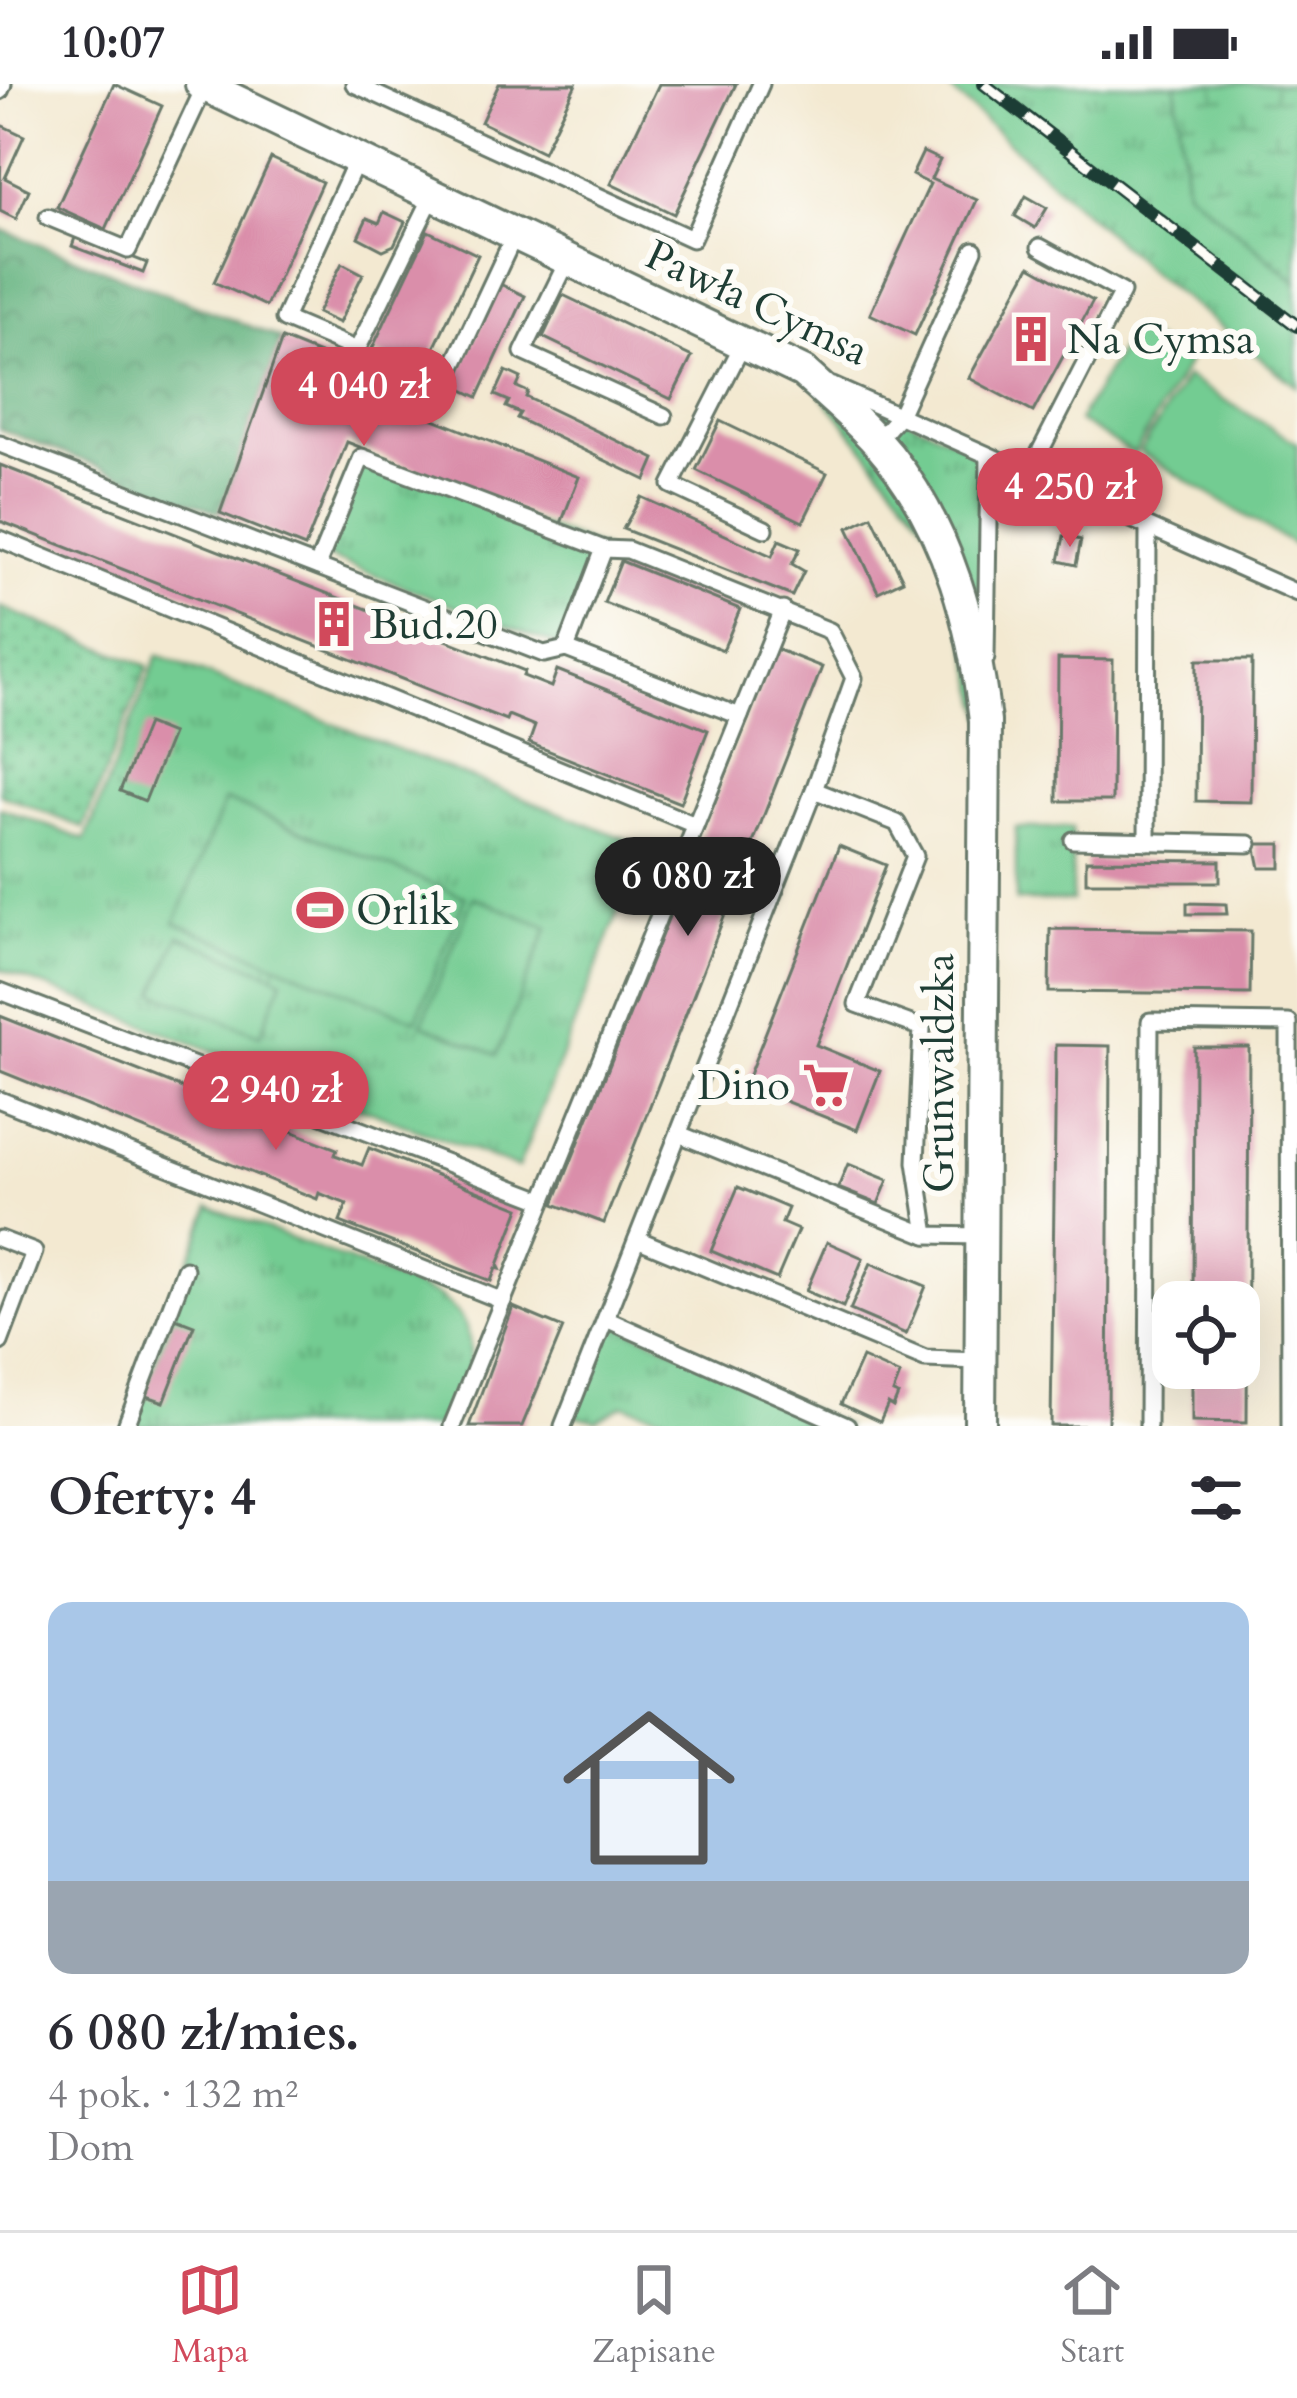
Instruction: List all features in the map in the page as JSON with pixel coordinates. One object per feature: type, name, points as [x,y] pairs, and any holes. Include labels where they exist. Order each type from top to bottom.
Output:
[{"type":"street","name":"Pawła Cymsa","points":[[203,85],[803,373]]},
{"type":"street","name":"Grunwaldzka","points":[[803,373],[891,459],[945,548],[969,622],[985,721],[980,1426]]},
{"type":"lane","points":[[354,84],[692,239],[761,84]]},
{"type":"lane","points":[[48,218],[128,250],[203,85]]},
{"type":"lane","points":[[357,159],[284,320],[357,350],[433,195]]},
{"type":"lane","points":[[444,386],[514,234]]},
{"type":"lane","points":[[1029,473],[1122,292],[1040,247]]},
{"type":"lane","points":[[876,442],[899,416],[974,250]]},
{"type":"lane","points":[[568,260],[523,352],[664,416]]},
{"type":"lane","points":[[743,344],[671,485],[765,529]]},
{"type":"lane","name":"Pawła Cymsa","points":[[803,373],[1290,590]]},
{"type":"lane","points":[[0,444],[544,654],[566,649],[740,716]]},
{"type":"lane","name":"Grunwaldzka","points":[[985,721],[989,456]]},
{"type":"lane","points":[[317,566],[362,457],[604,550],[628,550],[830,631],[854,678],[563,1426]]},
{"type":"lane","points":[[1147,842],[1148,527]]},
{"type":"lane","points":[[0,539],[695,826]]},
{"type":"lane","points":[[566,649],[604,550]]},
{"type":"lane","points":[[452,1426],[783,610]]},
{"type":"lane","points":[[814,790],[897,823],[915,856],[857,1004],[922,1028],[916,1162],[927,1235]]},
{"type":"lane","points":[[1073,840],[1250,844]]},
{"type":"lane","points":[[0,991],[544,1200]]},
{"type":"lane","points":[[1148,1426],[1150,1021],[1289,1023],[1290,1426]]},
{"type":"lane","points":[[0,1100],[503,1301]]},
{"type":"lane","points":[[679,1134],[927,1235],[980,1236]]},
{"type":"lane","points":[[0,1239],[34,1252],[3,1323],[0,1342]]},
{"type":"lane","points":[[638,1239],[925,1359],[980,1361]]},
{"type":"lane","points":[[126,1426],[185,1269]]},
{"type":"lane","points":[[606,1319],[847,1426]]},
{"type":"green space","points":[[944,84],[1176,84],[1186,189],[1297,282],[1297,387],[1152,273]]},
{"type":"green space","points":[[1176,84],[1297,84],[1297,282],[1186,189]]},
{"type":"green space","points":[[0,229],[282,339],[220,513],[0,429]]},
{"type":"green space","points":[[1133,328],[1189,361],[1134,454],[1078,421]]},
{"type":"green space","points":[[803,372],[989,456],[985,721],[945,548]]},
{"type":"green space","points":[[1186,377],[1297,443],[1297,547],[1140,452]]},
{"type":"green space","points":[[362,457],[604,549],[566,649],[322,555]]},
{"type":"green space","points":[[0,607],[148,666],[83,828],[0,794]]},
{"type":"green space","points":[[158,655],[644,846],[518,1168],[0,969],[0,808],[85,840]]},
{"type":"green space","name":"Orlik","points":[[225,800],[465,897],[416,1020],[175,923]]},
{"type":"green space","points":[[1016,828],[1072,828],[1072,901],[1016,901]]},
{"type":"green space","points":[[473,897],[548,927],[497,1055],[422,1024]]},
{"type":"green space","points":[[179,936],[283,979],[260,1035],[155,993]]},
{"type":"green space","points":[[210,1207],[439,1296],[461,1318],[470,1343],[465,1387],[452,1426],[126,1426]]},
{"type":"green space","points":[[606,1319],[847,1426],[698,1426],[623,1405],[596,1421],[569,1414]]},
{"type":"building","points":[[114,84],[162,106],[106,229],[57,207]]},
{"type":"building","points":[[499,84],[576,84],[543,152],[481,122]]},
{"type":"building","points":[[659,84],[736,84],[674,214],[611,184]]},
{"type":"building","points":[[1,125],[24,136],[5,178],[29,190],[16,219],[0,211]]},
{"type":"building","points":[[923,152],[940,160],[931,179],[977,200],[915,335],[870,314],[930,184],[912,175]]},
{"type":"building","points":[[271,158],[322,182],[266,306],[214,282]]},
{"type":"building","points":[[1026,196],[1047,208],[1035,228],[1015,216]]},
{"type":"building","points":[[384,212],[405,222],[394,245],[383,250],[358,237],[367,218],[379,223]]},
{"type":"building","points":[[428,231],[478,255],[422,374],[371,351]]},
{"type":"building","points":[[76,235],[147,263],[143,273],[72,246]]},
{"type":"building","points":[[342,263],[363,274],[339,323],[317,313]]},
{"type":"building","name":"Na Cymsa","points":[[1030,266],[1093,301],[1033,412],[969,378]]},
{"type":"building","points":[[500,284],[525,296],[478,397],[453,385]]},
{"type":"building","points":[[563,295],[692,357],[671,399],[543,337]]},
{"type":"building","points":[[282,339],[374,376],[368,393],[579,477],[560,526],[347,442],[305,547],[220,513]]},
{"type":"building","points":[[506,371],[521,378],[517,387],[528,392],[526,397],[655,459],[646,480],[517,418],[520,413],[506,407],[509,401],[495,395]]},
{"type":"building","points":[[720,421],[827,473],[803,522],[696,470]]},
{"type":"building","name":"Bud.20","points":[[0,465],[525,671],[523,676],[551,687],[557,670],[708,730],[680,803],[529,743],[535,726],[508,715],[506,720],[0,521]]},
{"type":"building","points":[[641,497],[772,556],[779,540],[800,549],[792,564],[804,571],[792,596],[623,529]]},
{"type":"building","points":[[872,516],[903,580],[878,592],[848,528]]},
{"type":"building","points":[[1064,536],[1081,540],[1076,565],[1059,561]]},
{"type":"building","points":[[621,561],[740,609],[723,650],[604,603]]},
{"type":"building","points":[[776,649],[822,667],[604,1223],[554,1204]]},
{"type":"building","points":[[1058,659],[1113,660],[1112,801],[1057,801]]},
{"type":"building","points":[[1197,660],[1252,660],[1251,802],[1196,801]]},
{"type":"building","points":[[147,724],[172,734],[145,801],[120,791]]},
{"type":"building","points":[[1255,844],[1281,844],[1281,868],[1260,868]]},
{"type":"building","points":[[839,846],[886,865],[816,1045],[880,1071],[857,1130],[745,1085]]},
{"type":"building","points":[[1086,860],[1220,861],[1220,882],[1086,882]]},
{"type":"building","points":[[1187,903],[1226,904],[1227,914],[1187,914]]},
{"type":"building","points":[[1050,929],[1251,931],[1250,994],[1049,992]]},
{"type":"building","points":[[0,1016],[337,1149],[335,1155],[362,1165],[369,1148],[520,1208],[500,1269],[496,1268],[491,1281],[340,1222],[347,1204],[319,1193],[317,1199],[0,1071]]},
{"type":"building","points":[[1056,1045],[1110,1046],[1108,1426],[1051,1426]]},
{"type":"building","points":[[1194,1047],[1249,1047],[1248,1281],[1193,1281]]},
{"type":"building","points":[[848,1164],[888,1180],[878,1204],[838,1188]]},
{"type":"building","points":[[738,1187],[788,1208],[782,1223],[798,1230],[777,1279],[711,1251]]},
{"type":"building","points":[[827,1242],[863,1258],[843,1307],[806,1291]]},
{"type":"building","points":[[871,1263],[926,1286],[906,1334],[850,1310]]},
{"type":"building","points":[[513,1307],[563,1328],[522,1426],[469,1426]]},
{"type":"building","points":[[173,1317],[194,1325],[164,1402],[144,1395]]},
{"type":"building","points":[[862,1358],[900,1375],[893,1407],[888,1404],[880,1422],[841,1404]]},
{"type":"building","points":[[1192,1389],[1247,1389],[1247,1422],[1192,1421]]},
{"type":"railway","points":[[984,84],[1297,326]]},
{"type":"place","name":"Na Cymsa","points":[[1031,339]]},
{"type":"place","name":"Bud.20","points":[[334,624]]},
{"type":"place","name":"Orlik","points":[[320,910]]},
{"type":"place","name":"Dino","points":[[826,1085]]}]
